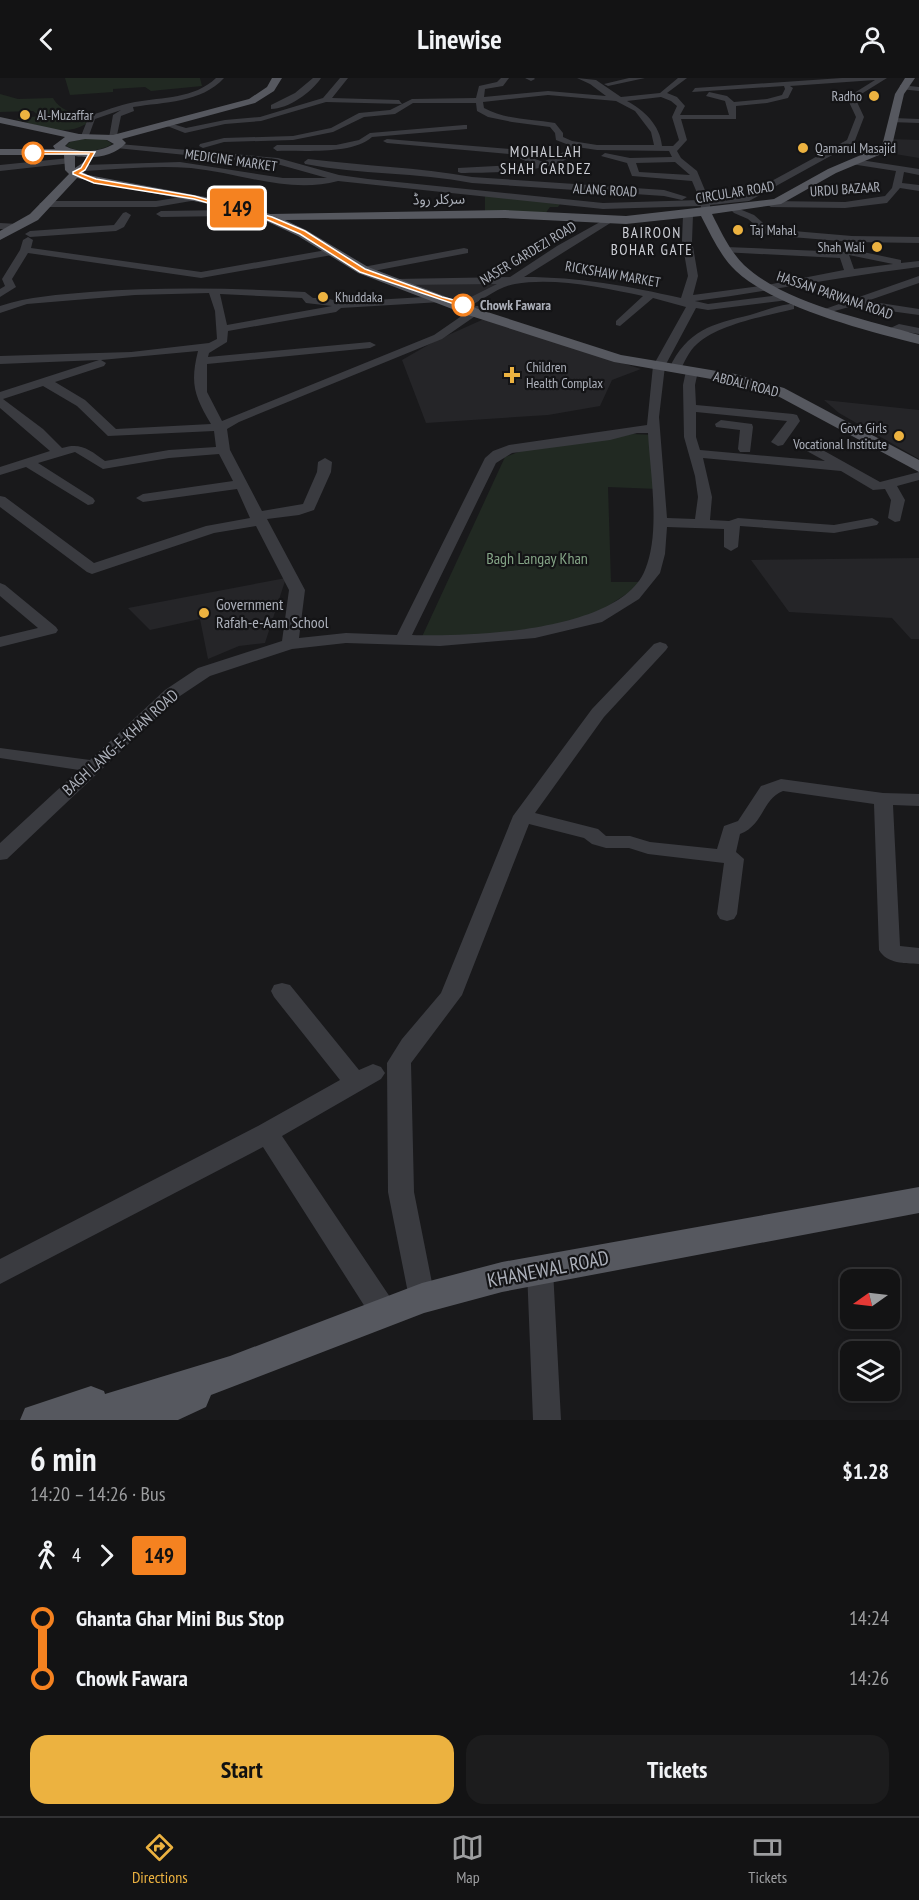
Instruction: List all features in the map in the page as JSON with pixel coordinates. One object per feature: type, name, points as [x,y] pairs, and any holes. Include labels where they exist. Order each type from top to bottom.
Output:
[{"type":"main road","points":[[0,236],[34,217],[44,204],[79,171],[93,153],[116,141],[166,124],[258,98],[271,89],[277,78]]},
{"type":"main road","name":"CIRCULAR ROAD","points":[[609,220],[688,215],[705,204],[771,204],[781,200],[832,171],[888,148],[897,101],[910,80]]},
{"type":"main road","points":[[0,121],[46,131],[116,141]]},
{"type":"main road","points":[[0,121],[66,152]]},
{"type":"main road","points":[[46,131],[75,130],[89,125]]},
{"type":"main road","points":[[66,152],[83,137]]},
{"type":"main road","points":[[0,152],[93,153]]},
{"type":"main road","points":[[66,152],[70,170],[79,171]]},
{"type":"main road","name":"ABDALI ROAD","points":[[79,171],[107,184],[194,198],[270,218],[302,232],[363,270],[619,359],[750,382],[793,397],[919,467]]},
{"type":"main road","name":"HASSAN PARWANA ROAD","points":[[705,204],[726,250],[740,269],[767,288],[919,340]]},
{"type":"main road","name":"سرکلر روڈ","points":[[270,218],[315,215],[485,214],[570,215],[609,220]]},
{"type":"main road","name":"KHANEWAL ROAD","points":[[76,1420],[230,1372],[422,1298],[502,1277],[919,1200]]},
{"type":"main road","points":[[139,1420],[199,1392],[230,1372]]},
{"type":"main road","points":[[38,1420],[121,1395],[189,1384]]},
{"type":"main road","name":"KHANEWAL ROAD","points":[[109,1420],[189,1384]]},
{"type":"street","points":[[83,137],[92,118],[195,93],[212,85],[220,78]]},
{"type":"street","points":[[470,112],[480,100],[482,88],[500,84],[505,78]]},
{"type":"street","points":[[581,78],[642,96]]},
{"type":"street","points":[[605,86],[641,78]]},
{"type":"street","points":[[664,95],[663,92],[669,86],[683,78]]},
{"type":"street","points":[[776,78],[803,80],[874,78]]},
{"type":"street","name":"ALANG ROAD","points":[[116,141],[144,147],[278,161],[338,178],[625,207],[705,204],[746,199],[851,141],[860,117],[853,102],[855,95],[882,78]]},
{"type":"street","points":[[213,112],[255,111],[277,106],[315,83],[330,79]]},
{"type":"street","points":[[324,101],[330,79]]},
{"type":"street","points":[[689,89],[785,85],[803,80]]},
{"type":"street","points":[[910,80],[919,88]]},
{"type":"street","points":[[669,86],[717,95],[733,104],[767,101],[785,96],[789,88],[785,85]]},
{"type":"street","points":[[605,86],[638,110],[654,127],[658,147]]},
{"type":"street","points":[[144,147],[159,143],[203,146],[258,149],[257,152],[294,160],[375,170],[438,173],[472,180],[664,193],[705,204],[702,188],[694,178],[693,171],[677,159],[673,151],[683,140],[676,117],[681,106],[674,99],[664,95],[621,99],[557,93],[407,104],[392,112],[362,115],[330,130],[293,138],[224,140],[203,146]]},
{"type":"street","points":[[292,99],[372,100],[452,110]]},
{"type":"street","points":[[480,100],[491,115],[552,125],[559,133],[559,138],[573,146],[675,149]]},
{"type":"street","points":[[166,124],[185,131],[225,122],[261,119],[324,101]]},
{"type":"street","points":[[116,141],[119,114],[153,102]]},
{"type":"street","points":[[676,117],[733,117],[733,104]]},
{"type":"street","points":[[893,120],[919,121]]},
{"type":"street","points":[[302,127],[302,130],[367,132],[367,138]]},
{"type":"street","points":[[266,149],[316,149],[345,145],[367,138],[464,127]]},
{"type":"street","points":[[367,138],[510,152],[544,165]]},
{"type":"street","points":[[320,173],[345,165],[349,159],[345,145]]},
{"type":"street","points":[[428,145],[432,155]]},
{"type":"street","points":[[438,173],[544,165],[565,157],[572,151],[573,146]]},
{"type":"street","points":[[0,168],[24,165],[66,152]]},
{"type":"street","points":[[605,156],[630,161],[677,159]]},
{"type":"street","points":[[630,161],[635,168],[635,174],[694,178]]},
{"type":"street","points":[[854,162],[919,172]]},
{"type":"street","points":[[445,164],[455,170]]},
{"type":"street","points":[[5,179],[24,165]]},
{"type":"street","name":"MEDICINE MARKET","points":[[79,171],[192,166],[288,182],[317,184],[338,178]]},
{"type":"street","name":"URDU BAZAAR","points":[[771,204],[872,203],[888,199],[898,185],[900,170]]},
{"type":"street","points":[[317,184],[416,192]]},
{"type":"street","points":[[898,185],[919,188]]},
{"type":"street","points":[[485,193],[485,214]]},
{"type":"street","points":[[44,204],[156,204],[194,198]]},
{"type":"street","points":[[117,205],[126,215],[229,213],[243,210]]},
{"type":"street","points":[[737,211],[752,217],[767,232],[852,239],[919,240]]},
{"type":"street","points":[[30,234],[116,228],[121,225],[126,215]]},
{"type":"street","points":[[654,429],[637,429],[610,436],[509,449],[498,454],[490,461],[402,640],[440,641],[535,633],[596,619],[634,596],[652,573],[658,554],[660,522],[653,411],[689,303],[693,276],[687,241],[688,215]]},
{"type":"street","points":[[0,294],[11,286],[7,279],[25,250],[34,217]]},
{"type":"street","name":"NASER GARDEZI ROAD","points":[[219,427],[438,337],[469,308],[561,248],[609,220]]},
{"type":"street","points":[[0,226],[18,227]]},
{"type":"street","points":[[25,250],[201,275],[332,252]]},
{"type":"street","points":[[726,250],[841,254],[846,256],[850,272]]},
{"type":"street","points":[[849,252],[917,266]]},
{"type":"street","points":[[363,270],[468,262]]},
{"type":"street","name":"RICKSHAW MARKET","points":[[395,282],[468,262],[513,280],[571,280],[717,307],[788,297]]},
{"type":"street","points":[[689,303],[850,272],[917,266]]},
{"type":"street","points":[[866,297],[866,290],[917,266]]},
{"type":"street","points":[[827,310],[897,289],[919,279]]},
{"type":"street","points":[[897,289],[919,291]]},
{"type":"street","points":[[0,310],[25,301],[135,292],[213,290],[302,294],[310,302],[326,301],[339,305],[441,299]]},
{"type":"street","points":[[213,290],[220,311],[224,340],[206,350],[198,385],[205,404],[219,427],[223,450],[297,590],[290,644]]},
{"type":"street","points":[[0,294],[25,301]]},
{"type":"street","points":[[620,323],[651,295]]},
{"type":"street","points":[[851,302],[919,312]]},
{"type":"street","points":[[667,367],[693,339],[708,330],[742,318],[746,319],[775,311],[772,310],[808,303]]},
{"type":"street","points":[[222,329],[267,319],[331,312],[339,305]]},
{"type":"street","points":[[890,331],[899,327],[919,330]]},
{"type":"street","points":[[202,361],[370,345]]},
{"type":"street","points":[[0,396],[46,382],[79,368],[131,355],[215,346]]},
{"type":"street","points":[[0,360],[89,351],[131,355]]},
{"type":"street","points":[[692,371],[689,385],[690,437],[704,487],[702,524]]},
{"type":"street","points":[[46,382],[81,404],[113,433],[219,427]]},
{"type":"street","points":[[0,402],[59,452]]},
{"type":"street","points":[[691,408],[747,428],[745,449]]},
{"type":"street","points":[[721,417],[793,418],[794,421],[778,442]]},
{"type":"street","points":[[721,417],[727,429],[726,456]]},
{"type":"street","points":[[810,447],[875,486],[889,485],[919,477]]},
{"type":"street","points":[[0,471],[59,452],[80,449],[104,465],[161,455],[223,450]]},
{"type":"street","points":[[694,453],[841,467]]},
{"type":"street","points":[[27,462],[88,501]]},
{"type":"street","points":[[0,500],[92,569],[211,528],[295,512],[309,507],[324,472],[325,462]]},
{"type":"street","points":[[143,498],[240,484]]},
{"type":"street","points":[[889,485],[898,494],[900,501],[895,518]]},
{"type":"street","points":[[660,522],[731,525],[738,522],[834,529],[872,522]]},
{"type":"street","points":[[731,525],[731,547]]},
{"type":"street","points":[[0,588],[51,629],[0,642]]},
{"type":"street","name":"BAGH LANG-E-KHAN ROAD","points":[[0,855],[171,694],[204,672],[262,651],[290,644],[345,638],[402,640]]},
{"type":"street","points":[[422,1298],[401,1191],[399,1063],[405,1050],[442,1009],[451,995],[524,816],[598,713],[660,647]]},
{"type":"street","points":[[0,753],[93,766]]},
{"type":"street","points":[[725,856],[731,830],[745,825],[773,786],[790,786],[883,799],[919,800]]},
{"type":"street","points":[[883,799],[890,950],[900,955],[919,956]]},
{"type":"street","points":[[524,816],[591,833],[606,843],[630,842],[648,848],[725,856],[734,859],[727,914]]},
{"type":"street","points":[[0,1272],[267,1133],[364,1078],[282,991]]},
{"type":"street","points":[[267,1133],[384,1312]]},
{"type":"street","points":[[540,1270],[547,1420]]},
{"type":"shaded area","points":[[890,139],[919,140],[919,158],[883,152]]},
{"type":"shaded area","points":[[512,279],[466,304],[437,299],[391,281]]},
{"type":"shaded area","points":[[484,319],[641,369],[612,380],[600,406],[548,415],[426,423],[402,360],[435,341]]},
{"type":"shaded area","name":"Govt Girls Vocational Institute","points":[[824,400],[919,410],[919,459],[839,413]]},
{"type":"shaded area","points":[[919,558],[919,639],[911,639],[892,618],[789,612],[751,560]]},
{"type":"shaded area","name":"Government Rafah-e-Aam School","points":[[286,578],[265,643],[239,646],[208,659],[200,619],[150,630],[128,608]]},
{"type":"green space","points":[[65,78],[200,78],[202,86],[151,91],[145,87],[113,89],[113,92],[70,95]]},
{"type":"green space","points":[[0,94],[18,99],[53,98],[64,109],[87,122],[78,128],[60,130],[16,119],[39,116],[33,111],[0,112]]},
{"type":"green space","points":[[83,139],[105,139],[112,144],[102,149],[89,151],[66,146],[70,142]]},
{"type":"green space","points":[[485,193],[562,201],[558,207],[550,207],[545,214],[485,214]]},
{"type":"green space","name":"Bagh Langay Khan","points":[[632,434],[654,435],[658,489],[608,487],[611,582],[645,582],[580,624],[420,641],[505,457],[521,451]]},
{"type":"bus line","name":"149","points":[[33,153],[93,153],[83,169],[75,173],[94,181],[194,198],[270,218],[302,232],[363,270],[441,299],[466,304],[463,305]]},
{"type":"place","name":"Radho","points":[[874,96]]},
{"type":"place","name":"Al-Muzaffar","points":[[25,115]]},
{"type":"place","name":"Qamarul Masajid","points":[[803,148]]},
{"type":"place","name":"Taj Mahal","points":[[738,230]]},
{"type":"place","name":"Shah Wali","points":[[877,247]]},
{"type":"place","name":"Khuddaka","points":[[323,297]]},
{"type":"place","name":"Chowk Fawara","points":[[463,305]]},
{"type":"place","name":"Children Health Complax","points":[[512,375]]},
{"type":"place","name":"Govt Girls Vocational Institute","points":[[899,436]]},
{"type":"place","name":"Government Rafah-e-Aam School","points":[[204,613]]},
{"type":"district","name":"MOHALLAH SHAH GARDEZ","points":[[546,160]]},
{"type":"district","name":"BAIROON BOHAR GATE","points":[[652,242]]}]
